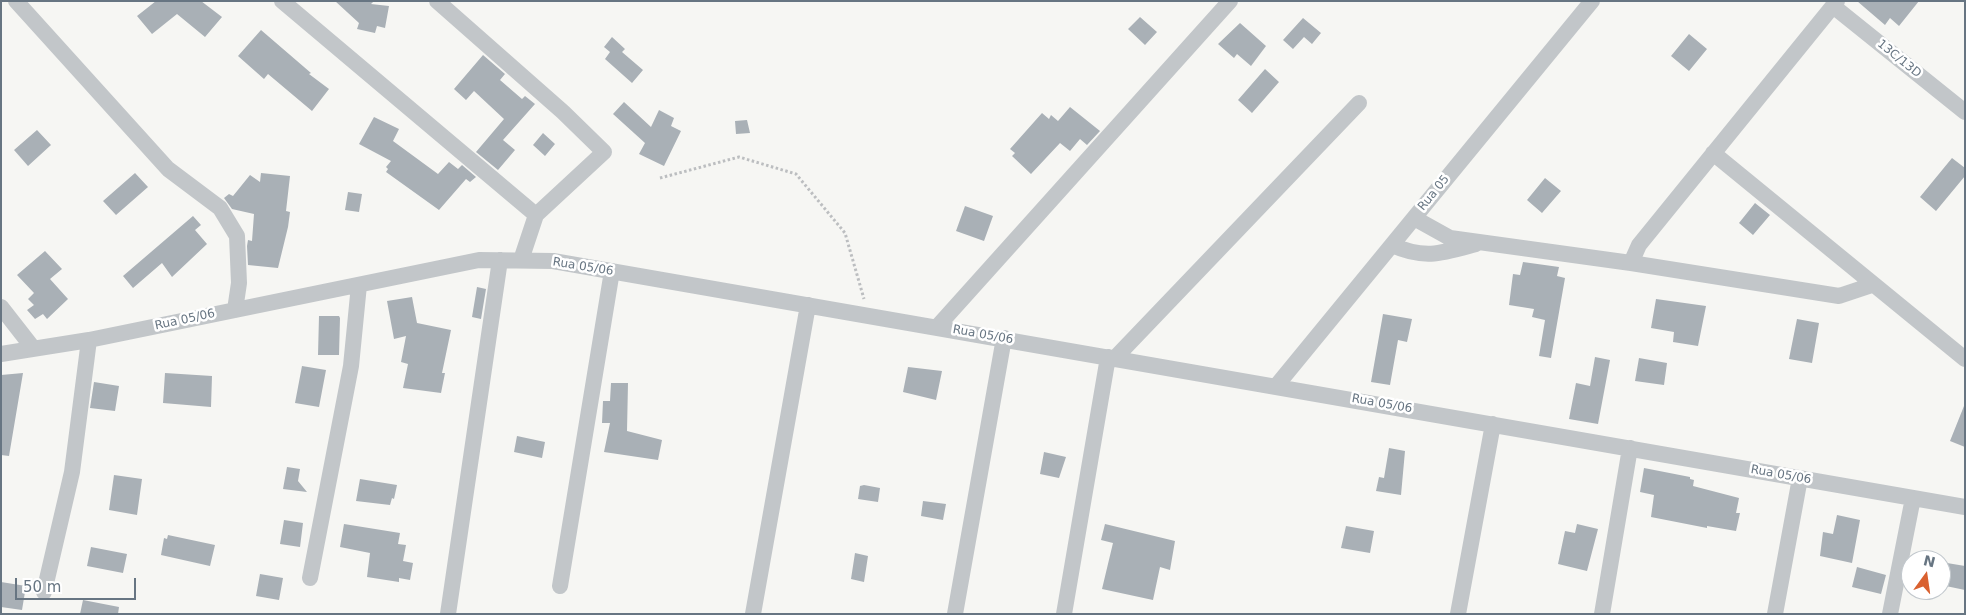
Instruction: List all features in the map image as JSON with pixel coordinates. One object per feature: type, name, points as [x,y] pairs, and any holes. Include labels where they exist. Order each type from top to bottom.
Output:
[{"type":"street","points":[[16,1],[168,169],[220,208],[237,236],[239,283],[235,310]]},
{"type":"street","points":[[282,1],[536,215]]},
{"type":"street","points":[[437,1],[563,112],[604,152],[536,215],[521,260]]},
{"type":"street","points":[[937,327],[1230,1]]},
{"type":"street","name":"Rua 05","points":[[1277,385],[1592,1]]},
{"type":"street","points":[[1631,263],[1639,245],[1835,4]]},
{"type":"street","name":"13C/13D","points":[[1835,4],[1965,112]]},
{"type":"street","points":[[1064,614],[1112,357],[1359,103]]},
{"type":"street","points":[[1713,154],[1965,359]]},
{"type":"street","points":[[1414,218],[1450,238],[1631,263],[1839,296],[1872,285]]},
{"type":"street","points":[[1392,245],[1408,252],[1436,255],[1483,242]]},
{"type":"street","name":"Rua 05/06","points":[[1,354],[89,340],[479,260],[553,261],[1277,385],[1965,507]]},
{"type":"street","points":[[448,614],[500,260]]},
{"type":"street","points":[[560,586],[612,271]]},
{"type":"street","points":[[310,578],[351,366],[359,286]]},
{"type":"street","points":[[753,614],[808,305]]},
{"type":"street","points":[[1,307],[33,348]]},
{"type":"street","points":[[955,614],[1004,338]]},
{"type":"street","points":[[44,592],[72,472],[89,340]]},
{"type":"street","points":[[1458,614],[1493,424]]},
{"type":"street","points":[[1602,614],[1630,448]]},
{"type":"street","points":[[1775,614],[1800,478]]},
{"type":"street","points":[[1890,614],[1913,498]]},
{"type":"path","points":[[660,178],[739,157],[796,174],[845,233],[868,315]]},
{"type":"building","points":[[156,1],[201,1],[222,17],[205,37],[177,14],[152,34],[137,16]]},
{"type":"building","points":[[335,1],[374,1],[371,4],[389,6],[385,28],[377,26],[375,33],[357,29],[359,23]]},
{"type":"building","points":[[1857,1],[1919,1],[1899,26],[1890,18],[1885,25]]},
{"type":"building","points":[[1140,17],[1157,32],[1145,45],[1128,29]]},
{"type":"building","points":[[1303,18],[1321,33],[1312,44],[1304,37],[1293,49],[1283,40]]},
{"type":"building","points":[[1240,23],[1266,46],[1251,66],[1237,54],[1234,58],[1218,44]]},
{"type":"building","points":[[261,30],[311,73],[309,74],[329,89],[312,111],[268,74],[264,79],[238,56]]},
{"type":"building","points":[[1689,34],[1707,49],[1689,71],[1671,56]]},
{"type":"building","points":[[612,37],[625,49],[622,52],[643,70],[632,83],[605,59],[610,52],[604,47]]},
{"type":"building","points":[[483,55],[505,74],[500,80],[522,99],[525,96],[535,104],[503,140],[515,150],[498,170],[476,152],[504,119],[474,91],[466,100],[454,89]]},
{"type":"building","points":[[1265,69],[1279,82],[1252,113],[1238,100]]},
{"type":"building","points":[[624,102],[651,127],[659,110],[674,118],[671,126],[681,131],[664,166],[639,154],[645,143],[613,114]]},
{"type":"building","points":[[1070,107],[1100,131],[1087,145],[1080,139],[1070,151],[1060,143],[1031,174],[1012,156],[1015,153],[1010,149],[1042,113],[1049,119],[1051,115],[1058,121]]},
{"type":"building","points":[[374,117],[399,129],[393,141],[438,174],[449,162],[458,169],[462,165],[476,177],[470,182],[466,179],[439,210],[386,172],[388,169],[386,167],[391,161],[359,144]]},
{"type":"building","points":[[747,120],[750,133],[736,134],[735,121]]},
{"type":"building","points":[[37,130],[51,145],[28,166],[14,150]]},
{"type":"building","points":[[543,133],[555,144],[545,156],[533,145]]},
{"type":"building","points":[[1952,158],[1965,168],[1965,176],[1936,211],[1920,197]]},
{"type":"building","points":[[135,173],[148,187],[116,215],[103,201]]},
{"type":"building","points":[[261,173],[290,176],[286,211],[290,212],[278,268],[248,265],[247,246],[248,240],[252,241],[254,214],[232,209],[224,198],[229,194],[233,196],[250,175],[260,182]]},
{"type":"building","points":[[1545,178],[1561,191],[1542,213],[1527,200]]},
{"type":"building","points":[[348,192],[362,194],[359,212],[345,210]]},
{"type":"building","points":[[1755,203],[1770,215],[1753,235],[1739,223]]},
{"type":"building","points":[[965,206],[993,216],[984,241],[956,231]]},
{"type":"building","points":[[193,216],[201,225],[195,230],[207,244],[172,277],[162,263],[133,288],[123,276]]},
{"type":"building","points":[[45,251],[62,269],[50,279],[68,299],[47,319],[43,314],[35,319],[27,310],[34,305],[28,299],[34,293],[17,275]]},
{"type":"building","points":[[1523,262],[1559,267],[1557,276],[1565,278],[1551,358],[1539,356],[1545,320],[1532,317],[1534,309],[1509,305],[1513,274],[1520,275]]},
{"type":"building","points":[[477,287],[486,289],[481,319],[472,317]]},
{"type":"building","points":[[412,297],[417,323],[451,330],[442,373],[445,373],[441,393],[403,388],[408,364],[401,362],[406,336],[394,339],[387,301]]},
{"type":"building","points":[[1656,299],[1706,306],[1698,346],[1673,342],[1674,332],[1651,328]]},
{"type":"building","points":[[1383,314],[1412,319],[1407,342],[1398,340],[1390,385],[1371,382]]},
{"type":"building","points":[[319,316],[339,316],[339,355],[318,355]]},
{"type":"building","points":[[1797,319],[1819,323],[1812,363],[1789,359]]},
{"type":"building","points":[[1595,357],[1610,360],[1598,424],[1569,419],[1576,383],[1590,386]]},
{"type":"building","points":[[1639,358],[1667,363],[1664,385],[1635,381]]},
{"type":"building","points":[[302,366],[326,370],[319,407],[295,403]]},
{"type":"building","points":[[908,367],[942,371],[936,400],[903,392]]},
{"type":"building","points":[[23,373],[9,456],[1,455],[1,375]]},
{"type":"building","points":[[165,373],[212,376],[211,407],[163,403]]},
{"type":"building","points":[[94,382],[119,386],[115,411],[90,408]]},
{"type":"building","points":[[611,383],[628,383],[627,431],[662,440],[658,460],[604,452],[610,423],[602,423],[603,401],[610,401]]},
{"type":"building","points":[[1965,407],[1965,447],[1950,441]]},
{"type":"building","points":[[517,436],[545,442],[542,458],[514,452]]},
{"type":"building","points":[[1389,448],[1405,451],[1401,495],[1376,491],[1379,477],[1384,478]]},
{"type":"building","points":[[1044,452],[1066,457],[1059,478],[1040,474]]},
{"type":"building","points":[[287,467],[300,469],[298,481],[307,492],[283,489]]},
{"type":"building","points":[[1644,468],[1690,477],[1690,479],[1694,480],[1693,486],[1739,498],[1736,513],[1740,513],[1736,531],[1707,526],[1707,528],[1651,517],[1654,495],[1640,492]]},
{"type":"building","points":[[114,475],[142,479],[137,515],[109,510]]},
{"type":"building","points":[[360,479],[397,485],[394,499],[392,498],[390,505],[356,501]]},
{"type":"building","points":[[860,486],[880,488],[878,502],[858,499]]},
{"type":"building","points":[[923,501],[946,504],[943,520],[921,516]]},
{"type":"building","points":[[1837,515],[1860,520],[1852,563],[1820,556],[1823,532],[1833,534]]},
{"type":"building","points":[[284,520],[303,523],[300,547],[280,544]]},
{"type":"building","points":[[344,524],[400,533],[398,544],[406,545],[403,561],[413,563],[410,580],[399,578],[399,582],[367,577],[370,553],[340,547]]},
{"type":"building","points":[[1105,524],[1175,541],[1170,570],[1160,567],[1153,600],[1102,589],[1113,543],[1101,540]]},
{"type":"building","points":[[1577,524],[1598,529],[1587,571],[1558,564],[1565,531],[1575,533]]},
{"type":"building","points":[[1346,526],[1374,531],[1370,553],[1341,548]]},
{"type":"building","points":[[168,535],[215,545],[210,566],[161,555],[164,538],[167,539]]},
{"type":"building","points":[[91,547],[127,554],[123,573],[87,566]]},
{"type":"building","points":[[855,553],[868,556],[864,582],[851,579]]},
{"type":"building","points":[[1951,564],[1965,566],[1965,590],[1951,587]]},
{"type":"building","points":[[1857,567],[1886,575],[1881,594],[1852,587]]},
{"type":"building","points":[[260,574],[283,578],[279,600],[256,596]]},
{"type":"building","points":[[1,582],[26,586],[22,610],[1,607]]},
{"type":"building","points":[[83,600],[119,607],[118,614],[80,614]]}]
